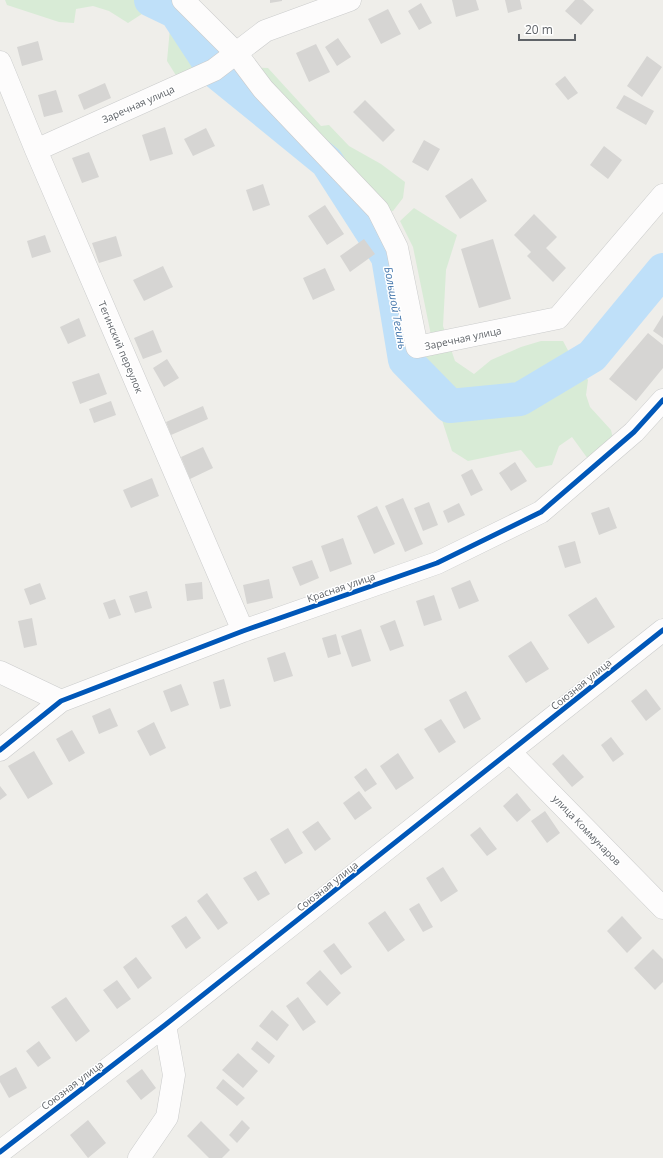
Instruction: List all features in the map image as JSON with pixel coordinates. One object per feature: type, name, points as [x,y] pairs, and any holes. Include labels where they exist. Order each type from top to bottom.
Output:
[{"type":"street","name":"Заречная улица","points":[[183,0],[236,53],[263,89],[378,210],[397,248],[417,347],[558,318],[663,195]]},
{"type":"street","name":"Заречная улица","points":[[36,150],[214,70],[265,30],[350,0]]},
{"type":"street","name":"Тегинский переулок","points":[[0,62],[36,150],[243,631]]},
{"type":"street","name":"Красная улица","points":[[0,750],[62,701],[243,631],[437,563],[541,512],[634,432],[663,400]]},
{"type":"street","name":"Союзная улица","points":[[0,1152],[165,1025],[663,630]]},
{"type":"street","points":[[0,672],[62,701]]},
{"type":"street","name":"улица Коммунаров","points":[[510,752],[663,908]]},
{"type":"street","points":[[139,1158],[167,1117],[174,1075],[165,1025]]},
{"type":"green space","points":[[5,0],[175,0],[191,24],[201,31],[214,44],[218,54],[198,67],[177,77],[167,61],[170,28],[163,14],[145,12],[128,23],[109,11],[93,6],[76,9],[74,23],[59,22],[7,5]]},
{"type":"green space","points":[[233,67],[268,68],[321,126],[329,125],[349,146],[381,164],[405,182],[403,198],[393,211],[378,210],[289,124],[259,118],[223,84]]},
{"type":"green space","points":[[414,208],[457,235],[446,270],[443,326],[455,361],[474,374],[491,360],[521,347],[541,341],[563,341],[571,356],[588,380],[586,395],[590,407],[611,430],[614,443],[588,459],[572,437],[559,446],[552,465],[536,468],[521,450],[468,461],[452,451],[442,420],[419,397],[407,382],[412,361],[423,338],[431,335],[413,247],[400,221]]},
{"type":"building","points":[[270,0],[282,0],[282,1],[270,3]]},
{"type":"building","points":[[452,0],[476,0],[479,10],[456,17]]},
{"type":"building","points":[[505,0],[520,0],[522,9],[508,13]]},
{"type":"building","points":[[575,0],[583,0],[594,10],[581,25],[565,11]]},
{"type":"building","points":[[421,3],[432,23],[419,30],[408,11]]},
{"type":"building","points":[[388,9],[401,34],[381,44],[368,19]]},
{"type":"building","points":[[338,38],[351,57],[337,66],[325,47]]},
{"type":"building","points":[[38,41],[43,60],[22,66],[17,47]]},
{"type":"building","points":[[316,44],[330,72],[309,82],[296,53]]},
{"type":"building","points":[[647,56],[662,67],[642,97],[627,86]]},
{"type":"building","points":[[565,76],[578,93],[568,100],[555,84]]},
{"type":"building","points":[[105,83],[111,98],[84,110],[78,95]]},
{"type":"building","points":[[56,90],[63,112],[44,117],[38,95]]},
{"type":"building","points":[[624,95],[654,111],[646,125],[616,108]]},
{"type":"building","points":[[365,100],[395,130],[383,142],[353,112]]},
{"type":"building","points":[[165,127],[173,154],[150,161],[142,135]]},
{"type":"building","points":[[206,128],[215,146],[193,156],[184,139]]},
{"type":"building","points":[[424,140],[440,149],[428,171],[412,162]]},
{"type":"building","points":[[604,146],[622,160],[608,179],[590,165]]},
{"type":"building","points":[[89,152],[99,177],[82,183],[72,158]]},
{"type":"building","points":[[472,178],[487,201],[460,219],[445,196]]},
{"type":"building","points":[[263,184],[270,205],[253,211],[246,190]]},
{"type":"building","points":[[325,205],[344,234],[327,245],[308,216]]},
{"type":"building","points":[[534,214],[557,237],[546,248],[566,268],[553,282],[527,256],[531,252],[514,235]]},
{"type":"building","points":[[45,235],[51,252],[32,258],[27,241]]},
{"type":"building","points":[[116,236],[122,256],[99,263],[92,243]]},
{"type":"building","points":[[364,239],[375,254],[350,272],[340,256]]},
{"type":"building","points":[[493,239],[511,299],[479,308],[461,249]]},
{"type":"building","points":[[163,266],[173,287],[144,301],[133,280]]},
{"type":"building","points":[[325,268],[335,290],[313,300],[303,278]]},
{"type":"building","points":[[663,315],[663,338],[653,331]]},
{"type":"building","points":[[79,318],[86,336],[68,344],[60,327]]},
{"type":"building","points":[[153,330],[162,352],[143,359],[134,338]]},
{"type":"building","points":[[648,333],[663,345],[663,368],[636,401],[609,379]]},
{"type":"building","points":[[167,359],[179,378],[164,387],[153,368]]},
{"type":"building","points":[[99,373],[107,394],[80,404],[72,382]]},
{"type":"building","points":[[111,401],[116,415],[94,423],[89,409]]},
{"type":"building","points":[[203,406],[208,419],[171,435],[166,422]]},
{"type":"building","points":[[203,447],[213,468],[190,479],[181,457]]},
{"type":"building","points":[[515,462],[527,481],[511,491],[499,473]]},
{"type":"building","points":[[472,469],[483,490],[471,496],[461,475]]},
{"type":"building","points":[[152,478],[159,496],[131,508],[123,490]]},
{"type":"building","points":[[403,498],[423,544],[405,552],[385,506]]},
{"type":"building","points":[[429,502],[438,525],[423,531],[414,508]]},
{"type":"building","points":[[459,503],[465,515],[448,523],[443,511]]},
{"type":"building","points":[[377,506],[395,544],[374,554],[357,516]]},
{"type":"building","points":[[609,507],[617,528],[599,535],[591,513]]},
{"type":"building","points":[[343,538],[352,564],[330,572],[321,546]]},
{"type":"building","points":[[575,541],[581,563],[565,568],[558,546]]},
{"type":"building","points":[[312,560],[319,578],[300,586],[292,567]]},
{"type":"building","points":[[269,579],[273,598],[247,604],[243,585]]},
{"type":"building","points":[[470,580],[479,601],[459,609],[451,588]]},
{"type":"building","points":[[202,582],[203,599],[187,601],[185,584]]},
{"type":"building","points":[[40,583],[46,599],[30,605],[24,589]]},
{"type":"building","points":[[147,591],[152,608],[135,613],[129,596]]},
{"type":"building","points":[[434,595],[442,620],[424,626],[416,601]]},
{"type":"building","points":[[596,597],[615,627],[588,644],[568,615]]},
{"type":"building","points":[[115,599],[121,615],[109,619],[103,603]]},
{"type":"building","points":[[32,618],[37,645],[24,648],[18,621]]},
{"type":"building","points":[[395,620],[404,646],[390,651],[380,626]]},
{"type":"building","points":[[361,629],[371,661],[352,667],[341,636]]},
{"type":"building","points":[[336,634],[341,654],[328,658],[322,638]]},
{"type":"building","points":[[531,641],[549,669],[526,683],[508,656]]},
{"type":"building","points":[[285,652],[293,676],[274,682],[267,658]]},
{"type":"building","points":[[224,679],[231,706],[220,709],[213,682]]},
{"type":"building","points":[[181,684],[189,705],[171,712],[163,691]]},
{"type":"building","points":[[646,689],[661,709],[646,721],[631,701]]},
{"type":"building","points":[[466,691],[481,719],[464,729],[449,700]]},
{"type":"building","points":[[110,708],[118,726],[99,734],[92,716]]},
{"type":"building","points":[[441,719],[456,742],[439,753],[424,729]]},
{"type":"building","points":[[154,722],[166,748],[150,756],[137,731]]},
{"type":"building","points":[[72,730],[85,753],[69,762],[56,739]]},
{"type":"building","points":[[611,737],[624,754],[613,762],[601,745]]},
{"type":"building","points":[[34,751],[53,784],[28,799],[8,766]]},
{"type":"building","points":[[398,753],[414,778],[396,790],[380,766]]},
{"type":"building","points":[[563,754],[584,777],[572,787],[552,764]]},
{"type":"building","points":[[366,768],[377,784],[365,792],[354,777]]},
{"type":"building","points":[[0,786],[7,795],[0,800]]},
{"type":"building","points":[[359,791],[372,808],[355,820],[343,803]]},
{"type":"building","points":[[517,793],[531,810],[517,822],[503,806]]},
{"type":"building","points":[[545,811],[560,833],[547,843],[531,821]]},
{"type":"building","points":[[318,821],[331,839],[315,851],[302,832]]},
{"type":"building","points":[[480,827],[497,849],[487,856],[470,835]]},
{"type":"building","points":[[288,828],[303,853],[285,864],[270,839]]},
{"type":"building","points":[[443,867],[458,891],[441,902],[426,878]]},
{"type":"building","points":[[256,871],[270,894],[258,901],[243,878]]},
{"type":"building","points":[[207,893],[228,923],[218,930],[197,901]]},
{"type":"building","points":[[419,903],[433,927],[423,932],[409,909]]},
{"type":"building","points":[[385,911],[405,940],[388,952],[368,923]]},
{"type":"building","points":[[186,916],[201,938],[186,949],[171,926]]},
{"type":"building","points":[[622,916],[642,938],[627,953],[607,931]]},
{"type":"building","points":[[334,943],[352,967],[341,975],[323,951]]},
{"type":"building","points":[[653,949],[663,959],[663,982],[655,990],[634,968]]},
{"type":"building","points":[[136,957],[152,978],[138,989],[123,967]]},
{"type":"building","points":[[320,970],[341,993],[327,1006],[306,983]]},
{"type":"building","points":[[117,980],[131,999],[117,1009],[103,990]]},
{"type":"building","points":[[66,997],[90,1031],[76,1042],[51,1007]]},
{"type":"building","points":[[298,997],[316,1022],[303,1031],[286,1006]]},
{"type":"building","points":[[272,1010],[289,1025],[277,1041],[259,1026]]},
{"type":"building","points":[[39,1041],[51,1058],[38,1067],[26,1051]]},
{"type":"building","points":[[257,1041],[275,1056],[269,1064],[251,1049]]},
{"type":"building","points":[[238,1053],[258,1071],[243,1088],[222,1070]]},
{"type":"building","points":[[16,1067],[27,1088],[9,1098],[0,1082],[0,1076]]},
{"type":"building","points":[[142,1069],[156,1088],[141,1100],[126,1081]]},
{"type":"building","points":[[223,1079],[245,1098],[237,1106],[216,1088]]},
{"type":"building","points":[[88,1120],[106,1143],[88,1158],[70,1135]]},
{"type":"building","points":[[242,1120],[250,1128],[237,1143],[229,1135]]},
{"type":"building","points":[[201,1121],[230,1150],[222,1158],[209,1158],[187,1136]]},
{"type":"waterway","name":"Большой Тегинь","points":[[151,0],[176,12],[214,70],[327,162],[388,257],[405,360],[450,406],[520,399],[592,356],[663,270]]},
{"type":"cycle path","points":[[0,750],[61,701],[243,631],[437,563],[541,512],[634,432],[663,400]]},
{"type":"cycle path","points":[[0,1152],[165,1025],[663,630]]}]
